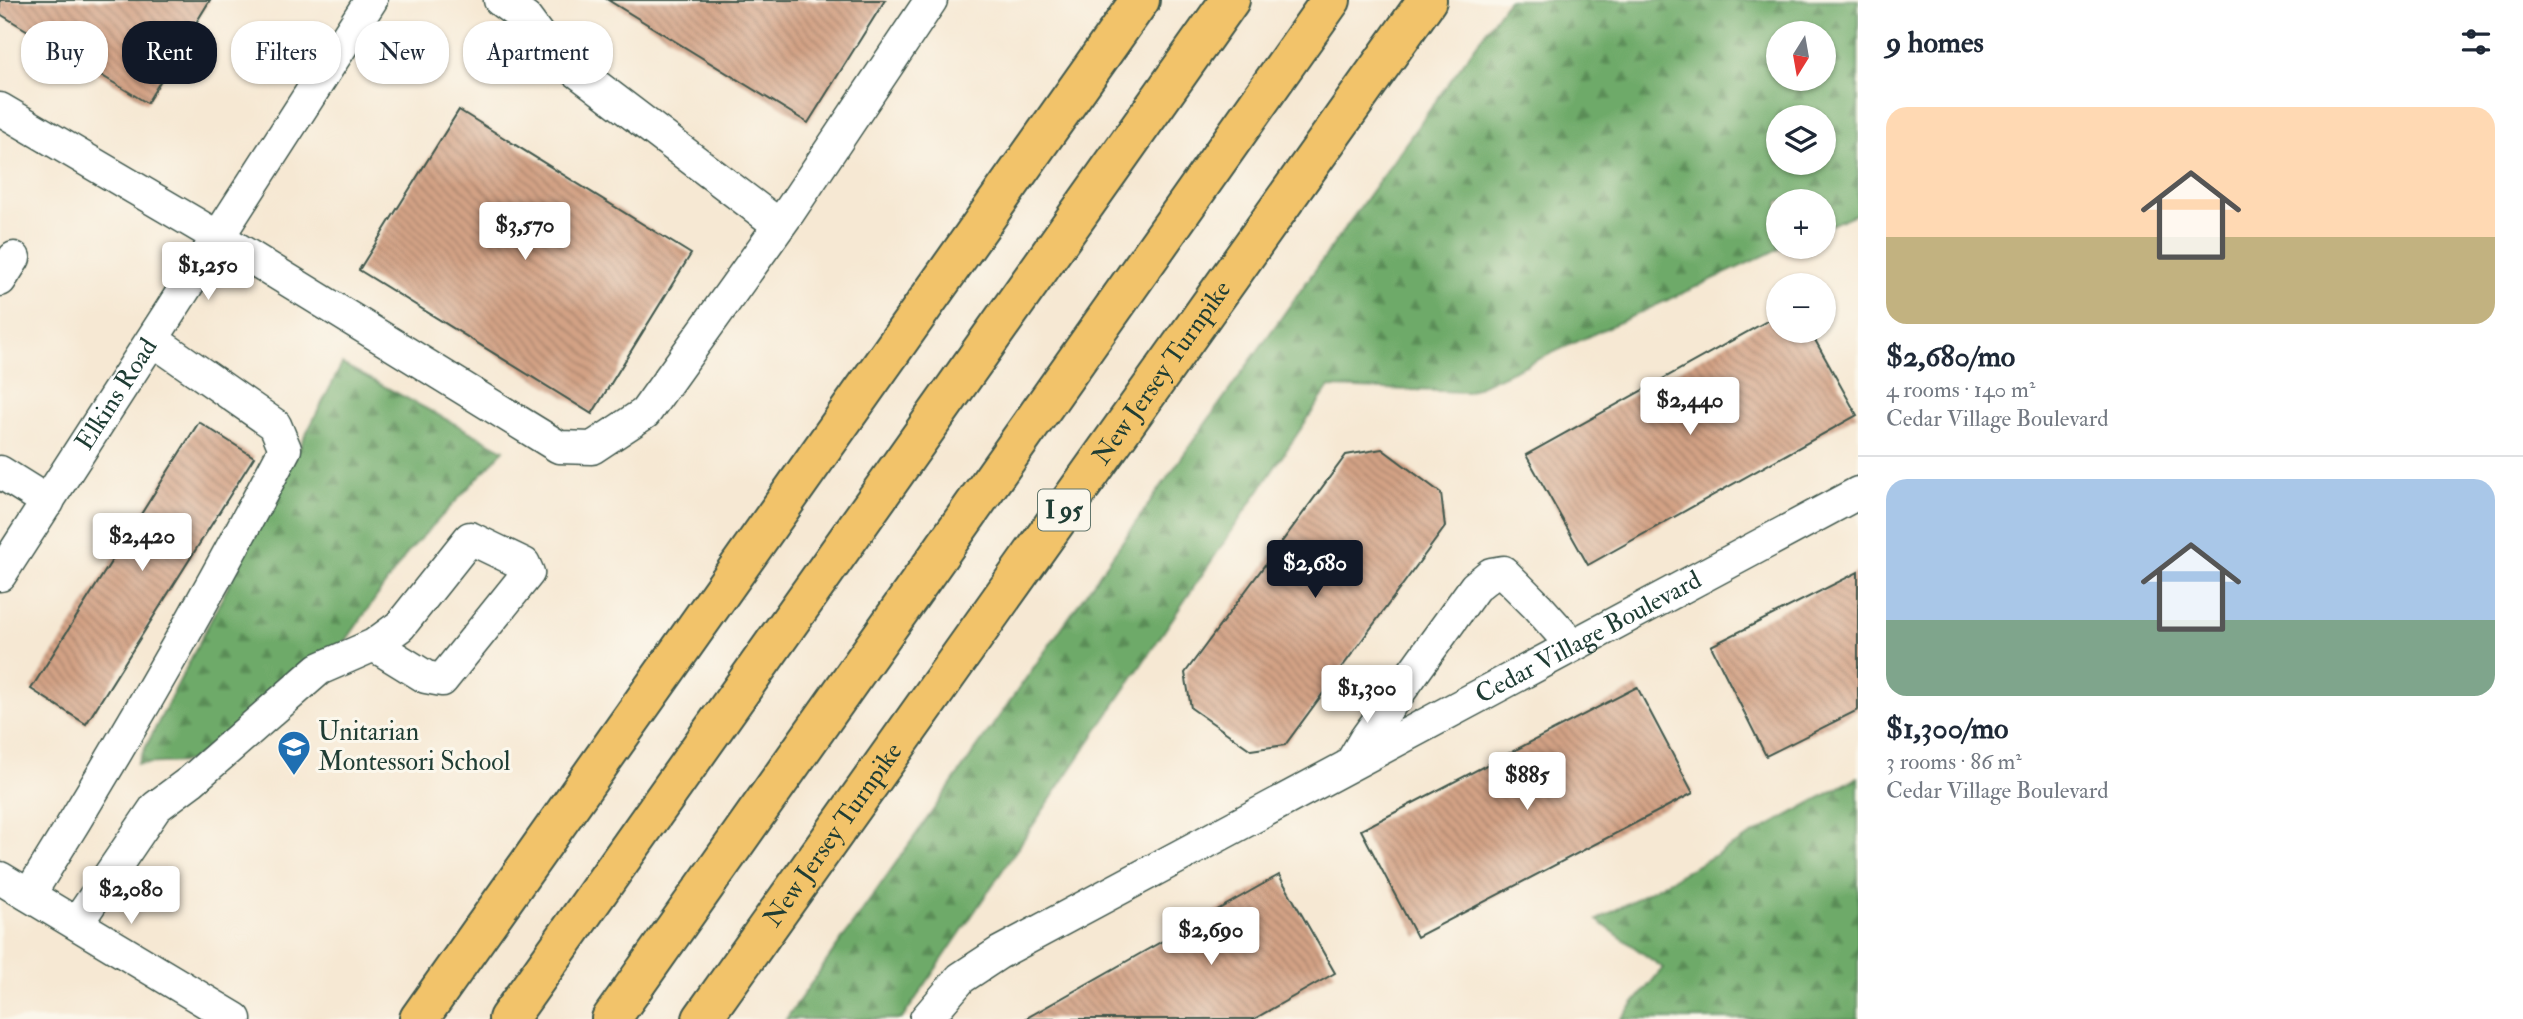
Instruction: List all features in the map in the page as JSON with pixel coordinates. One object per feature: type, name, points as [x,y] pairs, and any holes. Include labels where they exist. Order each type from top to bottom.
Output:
[{"type":"highway","points":[[419,1019],[1140,0]]},
{"type":"highway","points":[[509,1019],[1230,0]]},
{"type":"highway","points":[[611,1019],[1331,0]]},
{"type":"highway","name":"New Jersey Turnpike","points":[[702,1019],[1427,0]]},
{"type":"street","name":"Elkins Road","points":[[0,575],[371,0]]},
{"type":"street","points":[[500,0],[526,19],[549,50],[779,225]]},
{"type":"street","points":[[0,109],[218,237],[559,447],[592,448],[645,413],[779,225],[931,0]]},
{"type":"street","points":[[29,895],[91,797],[212,587],[285,449],[275,425],[153,340]]},
{"type":"street","points":[[0,472],[48,502]]},
{"type":"street","name":"Cedar Village Boulevard","points":[[926,1019],[961,978],[999,953],[1858,493]]},
{"type":"street","points":[[77,923],[156,807],[201,772],[319,669],[374,645],[400,626],[470,538],[524,564],[528,573],[442,680],[426,677],[374,645]]},
{"type":"street","points":[[1351,763],[1366,738],[1475,587],[1491,574],[1503,572],[1572,645]]},
{"type":"street","points":[[0,878],[235,1019]]},
{"type":"green space","points":[[1508,0],[1858,0],[1858,213],[1836,223],[1836,189],[1766,189],[1766,255],[1467,392],[1329,387],[902,1019],[786,1019]]},
{"type":"green space","points":[[342,364],[504,450],[408,552],[324,672],[188,762],[137,764]]},
{"type":"green space","points":[[1858,777],[1858,1019],[1621,1019],[1663,968],[1597,920]]},
{"type":"building","points":[[0,0],[210,0],[197,21],[122,21],[122,84],[159,84],[147,103],[108,79],[108,21],[21,21],[21,27],[0,14]]},
{"type":"building","points":[[608,0],[885,0],[808,123]]},
{"type":"building","points":[[459,110],[691,254],[592,414],[359,270]]},
{"type":"building","points":[[1766,322],[1766,343],[1817,343],[1857,415],[1588,565],[1526,455]]},
{"type":"building","points":[[199,422],[254,457],[86,724],[31,689]]},
{"type":"building","points":[[1382,449],[1441,493],[1445,527],[1285,745],[1251,750],[1191,708],[1185,673],[1346,455]]},
{"type":"building","points":[[1858,572],[1858,710],[1766,756],[1711,646]]},
{"type":"building","points":[[1637,687],[1693,793],[1417,937],[1361,830]]},
{"type":"building","points":[[1279,875],[1335,973],[1254,1019],[1025,1019]]},
{"type":"place","name":"Unitarian Montessori School","points":[[294,777]]}]
